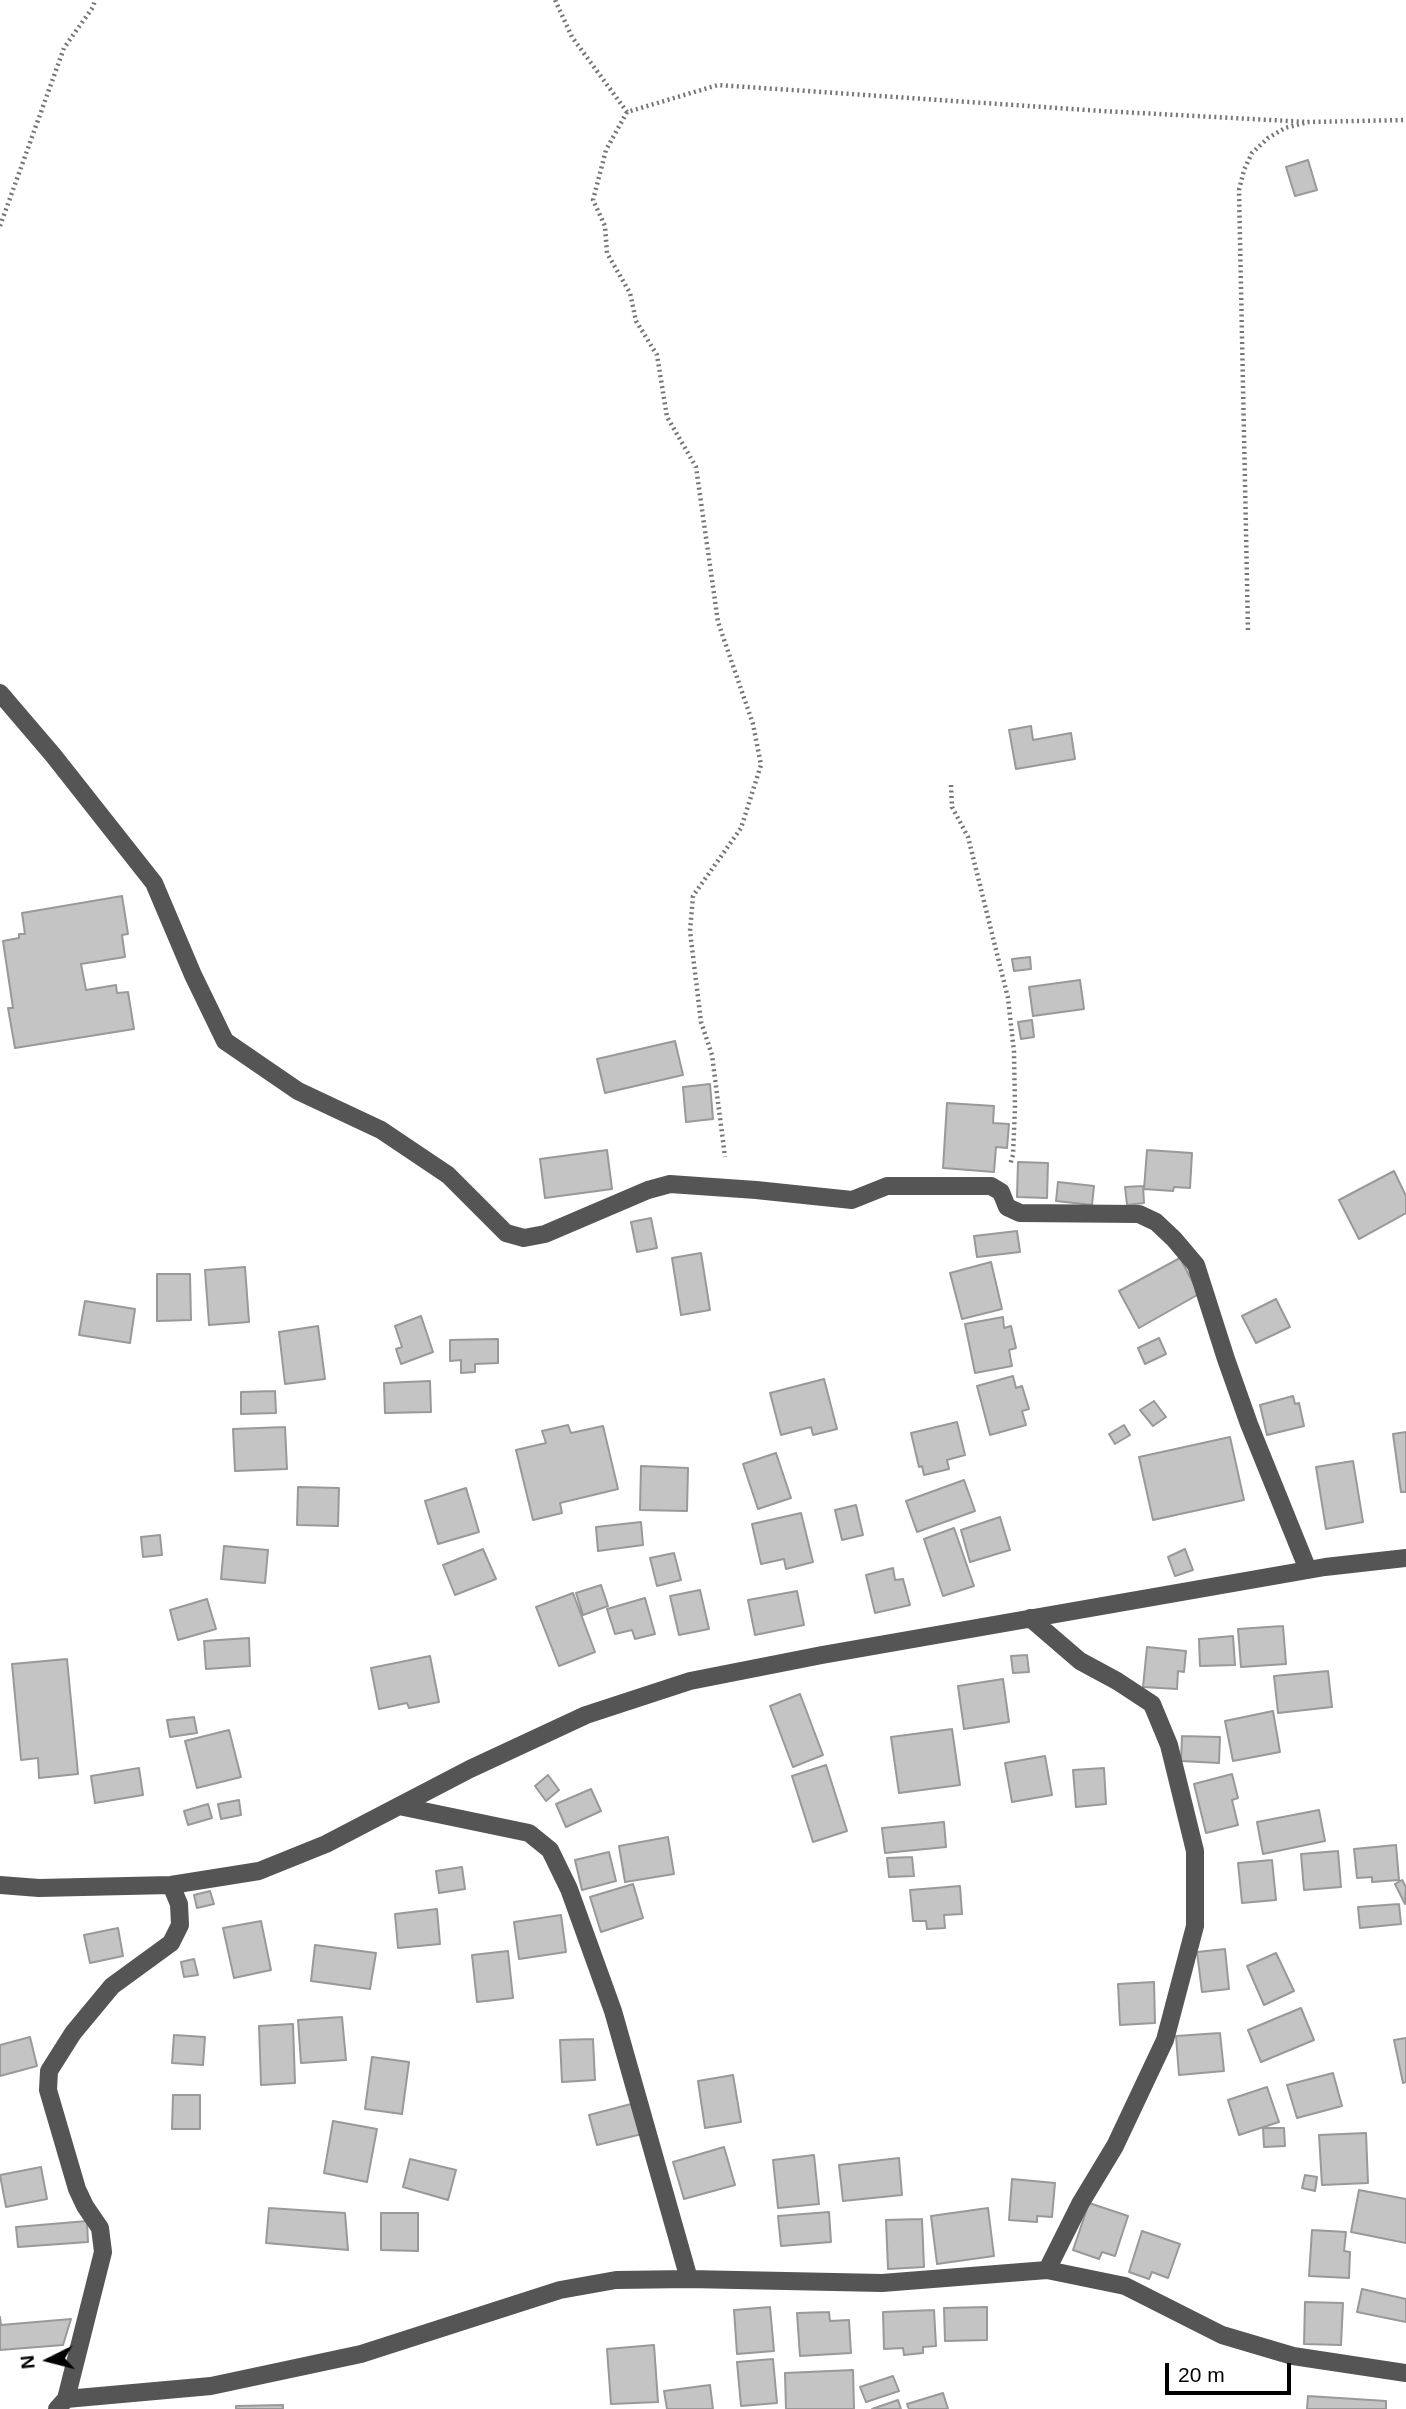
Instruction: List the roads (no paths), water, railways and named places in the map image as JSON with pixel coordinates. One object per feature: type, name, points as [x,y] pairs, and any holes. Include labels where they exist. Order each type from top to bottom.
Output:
[{"type":"street","points":[[0,693],[53,755],[154,883],[193,975],[225,1041],[298,1091],[381,1130],[448,1175],[506,1233],[524,1238],[545,1234],[648,1190],[670,1184],[852,1200],[887,1186],[991,1186],[1001,1192],[1007,1207],[1020,1213],[1139,1214],[1156,1222],[1196,1265],[1240,1398],[1308,1570]]},
{"type":"street","points":[[0,1885],[39,1888],[171,1885],[258,1871],[326,1844],[470,1769],[586,1715],[690,1681],[1308,1570],[1406,1558]]},
{"type":"street","points":[[1030,1618],[1080,1661],[1152,1704],[1169,1745],[1195,1851],[1195,1927],[1165,2040],[1115,2146],[1080,2204],[1047,2270]]},
{"type":"street","points":[[399,1806],[529,1833],[550,1850],[569,1889],[613,2011],[689,2279]]},
{"type":"street","points":[[171,1885],[179,1904],[180,1925],[171,1943],[112,1986],[73,2033],[50,2071],[48,2090],[77,2189],[100,2228],[103,2252],[62,2404],[211,2386],[361,2354],[560,2290],[616,2280],[882,2283],[1047,2270],[1125,2286],[1222,2335],[1293,2356],[1406,2373]]}]
